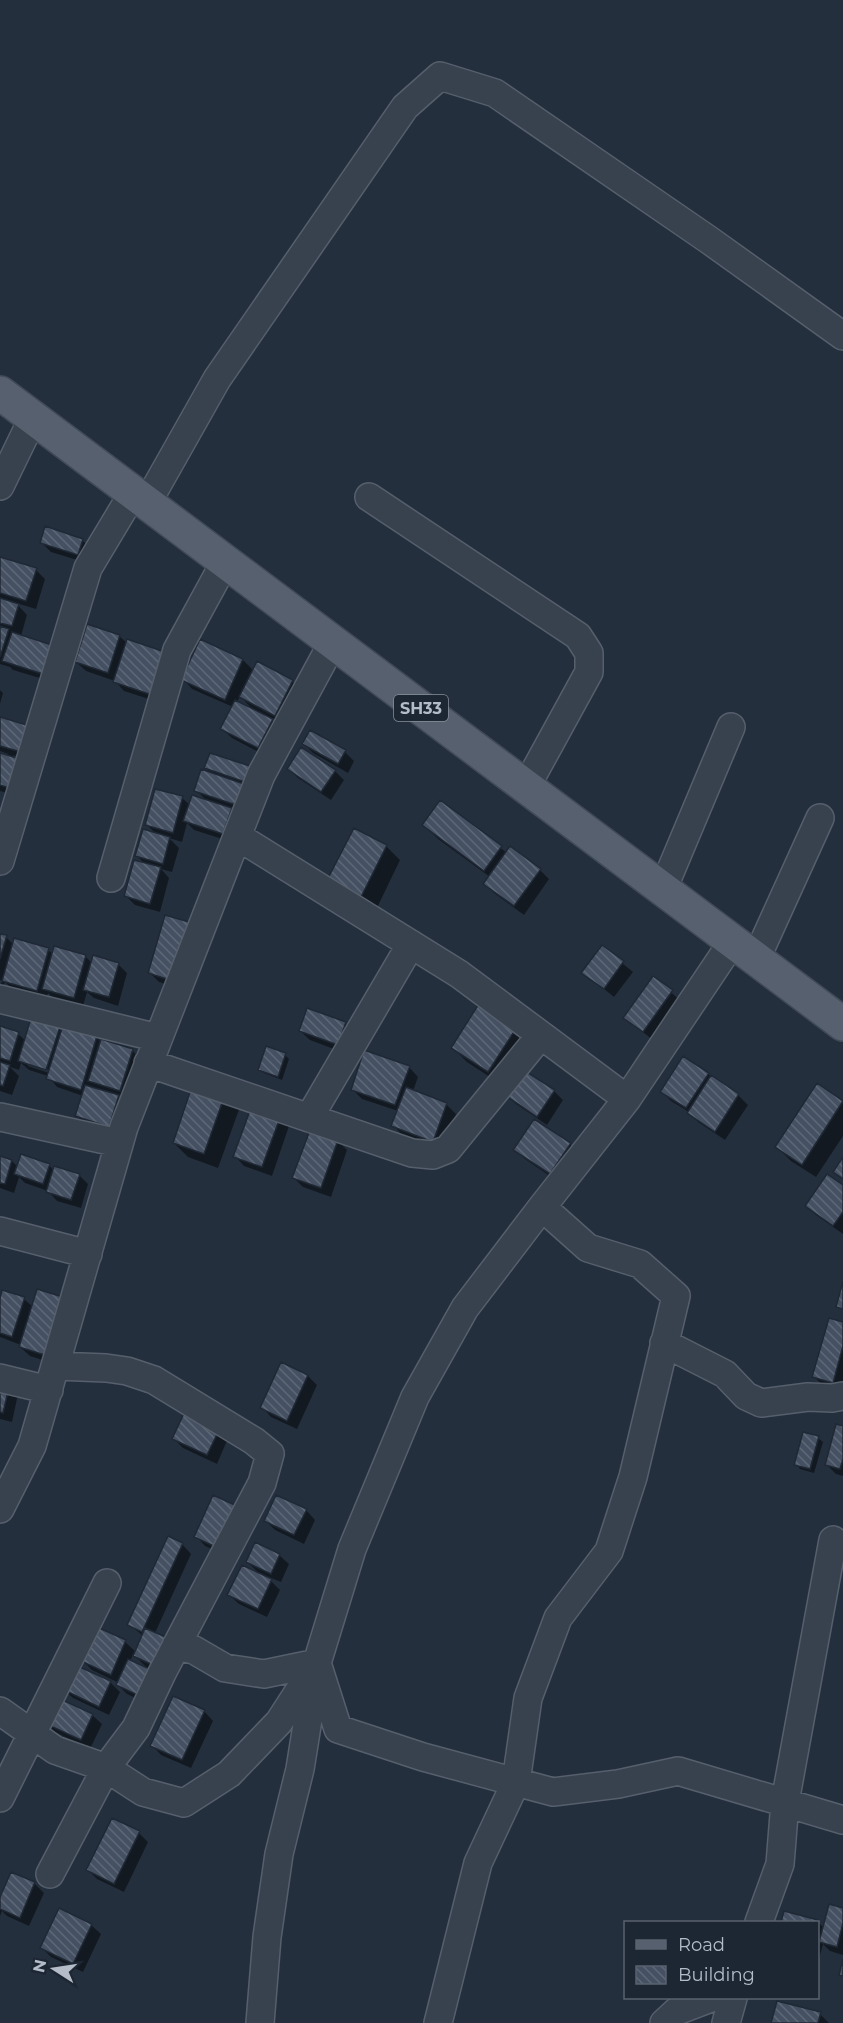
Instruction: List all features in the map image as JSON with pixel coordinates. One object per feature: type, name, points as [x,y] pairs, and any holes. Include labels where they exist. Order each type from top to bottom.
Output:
[{"type":"main road","name":"SH33","points":[[0,393],[843,1024]]},
{"type":"street","points":[[0,861],[88,568],[140,498],[217,380],[405,106],[440,76],[495,93],[709,240],[843,336]]},
{"type":"street","points":[[0,486],[33,418]]},
{"type":"street","points":[[369,497],[578,636],[589,653],[590,672],[526,787]]},
{"type":"street","points":[[111,878],[177,650],[225,562]]},
{"type":"street","points":[[0,1509],[32,1446],[119,1143],[148,1064],[261,775],[333,642]]},
{"type":"street","points":[[663,889],[731,727]]},
{"type":"street","points":[[260,2023],[267,1937],[279,1854],[300,1769],[317,1663],[352,1549],[416,1397],[465,1308],[745,950],[820,818]]},
{"type":"street","points":[[237,836],[459,974],[627,1099]]},
{"type":"street","points":[[309,1118],[411,944]]},
{"type":"street","points":[[0,999],[158,1038]]},
{"type":"street","points":[[148,1064],[412,1153],[433,1155],[448,1149],[541,1035]]},
{"type":"street","points":[[0,1117],[119,1143]]},
{"type":"street","points":[[438,2023],[478,1863],[516,1782],[528,1698],[558,1618],[609,1551],[633,1477],[676,1296],[640,1264],[588,1248],[542,1207]]},
{"type":"street","points":[[0,1231],[88,1254]]},
{"type":"street","points":[[664,1343],[725,1374],[746,1396],[761,1403],[808,1397],[843,1396]]},
{"type":"street","points":[[0,1378],[53,1378],[106,1368],[127,1371],[154,1380],[254,1441],[270,1454],[262,1483],[176,1646],[136,1728],[106,1768],[50,1875]]},
{"type":"street","points":[[760,1921],[780,1864],[785,1802],[833,1540]]},
{"type":"street","points":[[0,1798],[107,1583]]},
{"type":"street","points":[[176,1646],[194,1650],[225,1668],[264,1674],[317,1663]]},
{"type":"street","points":[[0,1711],[55,1750],[106,1768],[143,1792],[184,1803],[228,1774],[279,1722],[317,1663]]},
{"type":"street","points":[[317,1663],[338,1729],[423,1757],[553,1792],[618,1784],[678,1771],[843,1820]]},
{"type":"street","points":[[664,2023],[677,2011],[708,1999]]},
{"type":"street","points":[[726,2023],[733,1999]]},
{"type":"building","points":[[45,526],[83,539],[78,555],[40,543]]},
{"type":"building","points":[[0,557],[37,568],[26,601],[0,593]]},
{"type":"building","points":[[0,598],[19,604],[12,626],[0,623]]},
{"type":"building","points":[[87,624],[120,635],[108,673],[75,662]]},
{"type":"building","points":[[0,626],[9,629],[0,657]]},
{"type":"building","points":[[12,632],[52,645],[43,674],[2,661]]},
{"type":"building","points":[[127,639],[165,652],[152,695],[113,682]]},
{"type":"building","points":[[200,639],[243,659],[225,700],[181,680]]},
{"type":"building","points":[[257,661],[293,680],[275,716],[239,697]]},
{"type":"building","points":[[235,700],[273,719],[258,748],[220,729]]},
{"type":"building","points":[[0,717],[30,726],[21,752],[0,746]]},
{"type":"building","points":[[310,730],[346,750],[338,764],[302,744]]},
{"type":"building","points":[[301,747],[336,770],[321,792],[287,769]]},
{"type":"building","points":[[0,753],[17,758],[9,788],[0,785]]},
{"type":"building","points":[[210,753],[250,766],[245,782],[204,768]]},
{"type":"building","points":[[201,769],[244,784],[236,805],[194,791]]},
{"type":"building","points":[[155,789],[183,796],[173,833],[145,825]]},
{"type":"building","points":[[192,795],[232,808],[223,834],[183,821]]},
{"type":"building","points":[[440,800],[502,846],[484,871],[422,825]]},
{"type":"building","points":[[354,828],[387,845],[359,901],[325,884]]},
{"type":"building","points":[[143,829],[170,837],[163,864],[135,856]]},
{"type":"building","points":[[510,846],[541,869],[514,906],[483,884]]},
{"type":"building","points":[[134,860],[161,867],[150,904],[124,896]]},
{"type":"building","points":[[165,915],[189,922],[173,981],[148,973]]},
{"type":"building","points":[[0,934],[7,935],[0,959]]},
{"type":"building","points":[[14,938],[49,948],[37,991],[2,981]]},
{"type":"building","points":[[602,945],[624,961],[604,989],[581,973]]},
{"type":"building","points":[[54,946],[86,955],[74,998],[42,989]]},
{"type":"building","points":[[93,955],[119,963],[109,997],[83,990]]},
{"type":"building","points":[[653,976],[673,990],[643,1032],[623,1018]]},
{"type":"building","points":[[480,1002],[517,1027],[488,1072],[451,1048]]},
{"type":"building","points":[[307,1008],[346,1022],[338,1045],[299,1031]]},
{"type":"building","points":[[31,1018],[60,1027],[46,1070],[18,1061]]},
{"type":"building","points":[[63,1025],[97,1036],[81,1090],[46,1079]]},
{"type":"building","points":[[0,1026],[19,1032],[10,1061],[0,1058]]},
{"type":"building","points":[[101,1039],[133,1049],[120,1091],[88,1081]]},
{"type":"building","points":[[266,1046],[286,1053],[278,1077],[258,1070]]},
{"type":"building","points":[[364,1050],[410,1066],[395,1105],[351,1090]]},
{"type":"building","points":[[683,1056],[709,1073],[686,1108],[660,1092]]},
{"type":"building","points":[[0,1062],[10,1065],[3,1086],[0,1085]]},
{"type":"building","points":[[522,1069],[555,1090],[537,1117],[505,1095]]},
{"type":"building","points":[[711,1075],[739,1094],[715,1132],[687,1113]]},
{"type":"building","points":[[195,1077],[227,1089],[204,1154],[173,1143]]},
{"type":"building","points":[[817,1083],[843,1101],[802,1165],[775,1147]]},
{"type":"building","points":[[85,1085],[119,1095],[109,1127],[75,1116]]},
{"type":"building","points":[[406,1087],[447,1103],[433,1142],[391,1126]]},
{"type":"building","points":[[252,1105],[281,1115],[262,1167],[233,1157]]},
{"type":"building","points":[[534,1119],[571,1143],[550,1174],[513,1150]]},
{"type":"building","points":[[310,1130],[338,1140],[321,1188],[292,1178]]},
{"type":"building","points":[[21,1154],[50,1164],[43,1184],[14,1174]]},
{"type":"building","points":[[0,1156],[12,1160],[5,1184],[0,1183]]},
{"type":"building","points":[[843,1157],[843,1179],[833,1172]]},
{"type":"building","points":[[54,1166],[80,1174],[71,1200],[46,1192]]},
{"type":"building","points":[[827,1174],[843,1185],[843,1212],[833,1226],[805,1206]]},
{"type":"building","points":[[843,1281],[843,1309],[836,1307]]},
{"type":"building","points":[[37,1289],[66,1298],[48,1356],[19,1347]]},
{"type":"building","points":[[2,1290],[25,1297],[12,1337],[0,1333]]},
{"type":"building","points":[[829,1318],[843,1322],[843,1346],[833,1383],[812,1377]]},
{"type":"building","points":[[281,1362],[308,1375],[287,1421],[260,1408]]},
{"type":"building","points":[[0,1381],[10,1383],[3,1413],[0,1412]]},
{"type":"building","points":[[186,1409],[221,1426],[207,1455],[172,1439]]},
{"type":"building","points":[[836,1424],[843,1426],[843,1459],[840,1469],[825,1465]]},
{"type":"building","points":[[803,1432],[819,1436],[810,1469],[794,1465]]},
{"type":"building","points":[[213,1495],[237,1506],[218,1548],[194,1537]]},
{"type":"building","points":[[276,1495],[307,1509],[294,1535],[264,1521]]},
{"type":"building","points":[[168,1536],[183,1543],[142,1632],[127,1625]]},
{"type":"building","points":[[255,1542],[280,1554],[271,1574],[246,1562]]},
{"type":"building","points":[[242,1565],[272,1579],[258,1609],[227,1595]]},
{"type":"building","points":[[97,1627],[126,1640],[111,1675],[81,1661]]},
{"type":"building","points":[[145,1628],[168,1638],[155,1666],[133,1656]]},
{"type":"building","points":[[128,1659],[154,1671],[142,1697],[116,1685]]},
{"type":"building","points":[[73,1664],[111,1681],[99,1707],[62,1689]]},
{"type":"building","points":[[173,1696],[205,1710],[182,1760],[150,1746]]},
{"type":"building","points":[[56,1697],[93,1714],[81,1740],[44,1723]]},
{"type":"building","points":[[112,1818],[140,1831],[114,1884],[86,1870]]},
{"type":"building","points":[[11,1872],[35,1882],[20,1918],[0,1909],[0,1897]]},
{"type":"building","points":[[829,1904],[843,1908],[843,1923],[837,1947],[819,1942]]},
{"type":"building","points":[[59,1908],[92,1924],[73,1964],[40,1948]]},
{"type":"building","points":[[784,1911],[818,1920],[818,1921],[781,1921]]},
{"type":"building","points":[[843,1959],[843,1976],[839,1975]]},
{"type":"building","points":[[777,2001],[821,2012],[818,2023],[771,2023]]}]
